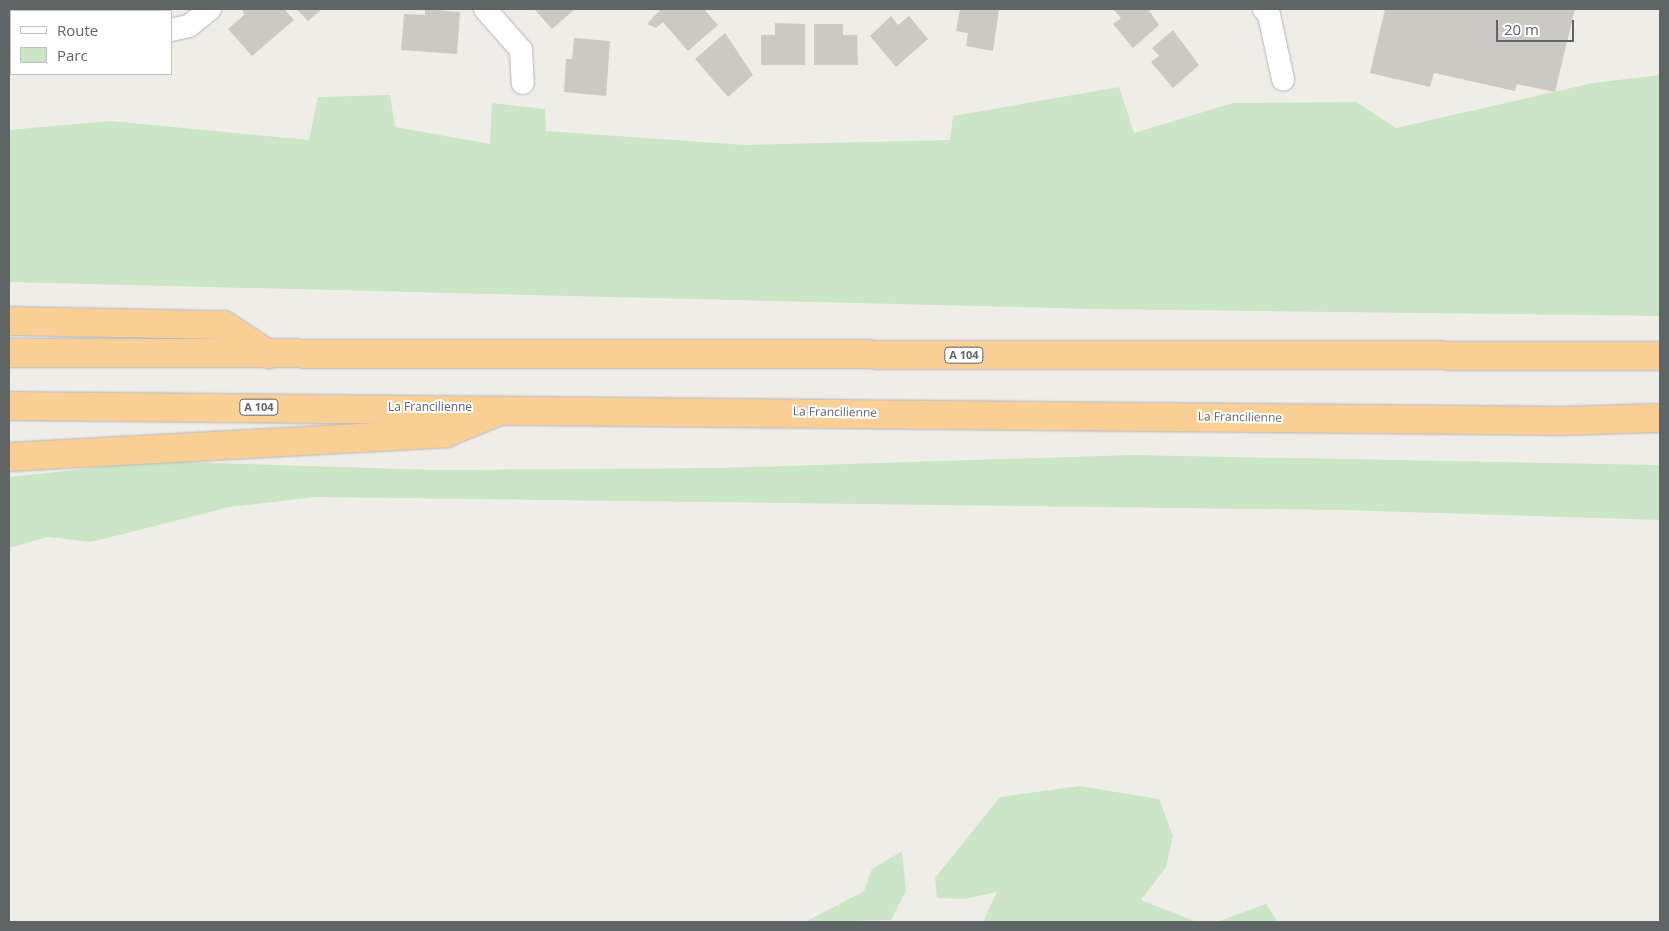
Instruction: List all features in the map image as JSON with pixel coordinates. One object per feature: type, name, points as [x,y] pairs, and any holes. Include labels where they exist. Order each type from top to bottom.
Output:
[{"type":"highway","points":[[9,321],[224,325],[268,354]]},
{"type":"highway","name":"A 104","points":[[9,353],[1660,356]]},
{"type":"highway","name":"La Francilienne","points":[[9,406],[509,408],[1562,421],[1660,418]]},
{"type":"highway","points":[[9,457],[446,433],[509,408]]},
{"type":"street","points":[[172,30],[189,26],[210,9]]},
{"type":"street","points":[[485,9],[521,50],[523,83]]},
{"type":"street","points":[[1264,9],[1269,15],[1283,79]]},
{"type":"green space","points":[[1660,75],[1660,316],[1094,309],[9,282],[9,130],[110,121],[309,140],[318,97],[390,95],[395,127],[490,144],[492,103],[545,109],[546,131],[745,145],[950,140],[953,116],[1119,87],[1134,133],[1233,103],[1356,102],[1396,128],[1593,83]]},
{"type":"green space","points":[[1132,455],[1660,465],[1660,520],[1341,510],[315,497],[230,507],[91,542],[48,537],[9,548],[9,477],[112,466],[183,462],[435,470],[719,468]]},
{"type":"green space","points":[[1079,786],[1159,799],[1173,836],[1166,867],[1141,900],[1197,922],[983,922],[997,892],[964,899],[937,898],[935,878],[1000,797]]},
{"type":"green space","points":[[902,851],[906,891],[891,920],[805,922],[864,891],[872,869]]},
{"type":"green space","points":[[1266,904],[1278,922],[1216,922]]},
{"type":"building","points":[[242,9],[284,9],[294,20],[252,56],[228,29],[244,15]]},
{"type":"building","points":[[296,9],[322,9],[308,21]]},
{"type":"building","points":[[425,9],[460,12],[457,54],[401,50],[404,14],[425,15]]},
{"type":"building","points":[[534,9],[575,9],[552,29]]},
{"type":"building","points":[[661,9],[704,9],[718,25],[688,51],[663,22],[656,28],[647,24]]},
{"type":"building","points":[[960,9],[999,10],[993,51],[966,46],[968,33],[956,31]]},
{"type":"building","points":[[1113,9],[1148,9],[1159,25],[1133,48],[1113,24],[1121,18]]},
{"type":"building","points":[[1385,9],[1575,9],[1555,92],[1517,84],[1515,91],[1434,73],[1430,87],[1370,73]]},
{"type":"building","points":[[891,16],[898,25],[909,16],[928,39],[896,67],[870,36]]},
{"type":"building","points":[[775,23],[805,24],[805,65],[761,65],[761,35],[775,35]]},
{"type":"building","points":[[814,24],[843,24],[843,35],[857,35],[858,65],[814,65]]},
{"type":"building","points":[[1173,30],[1199,65],[1173,88],[1151,62],[1159,56],[1152,48]]},
{"type":"building","points":[[725,33],[753,75],[728,97],[695,59]]},
{"type":"building","points":[[574,38],[610,41],[606,96],[564,92],[566,59],[572,59]]}]
